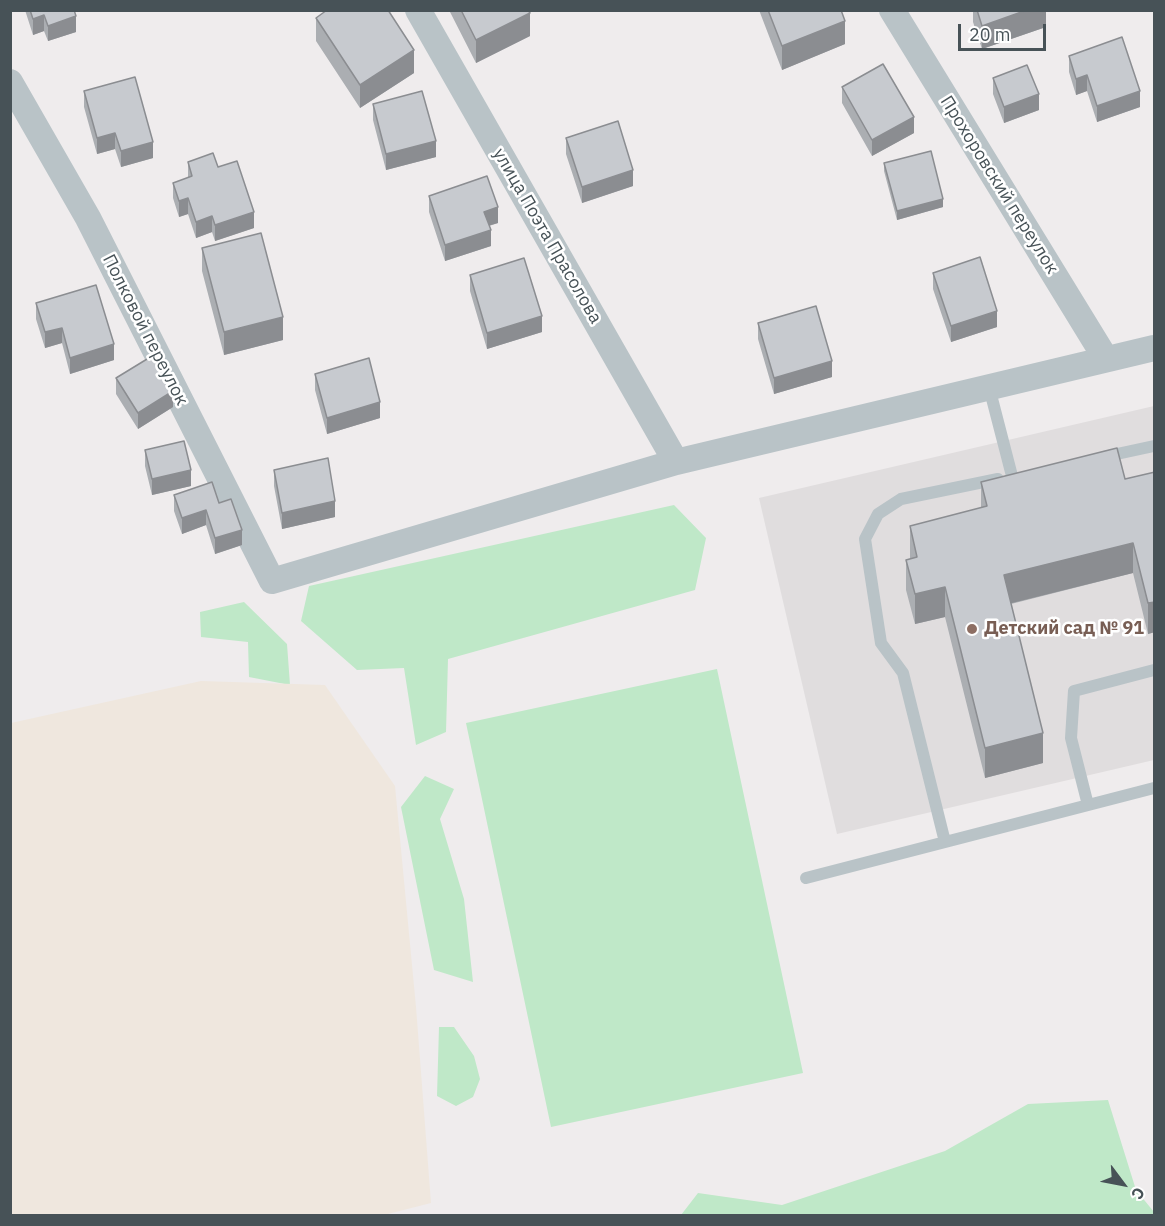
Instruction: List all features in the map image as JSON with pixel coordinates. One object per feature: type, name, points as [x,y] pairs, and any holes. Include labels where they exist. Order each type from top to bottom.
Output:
[{"type":"street","name":"улица Поэта Прасолова","points":[[417,10],[676,462]]},
{"type":"street","name":"Прохоровский переулок","points":[[892,10],[1106,359]]},
{"type":"street","name":"Полковой переулок","points":[[10,82],[88,218],[272,581],[676,462]]},
{"type":"street","points":[[676,462],[1155,348]]},
{"type":"lane","points":[[945,842],[903,673],[881,643],[865,539],[878,514],[901,499],[1017,475],[989,387]]},
{"type":"lane","points":[[1089,460],[1155,446]]},
{"type":"lane","points":[[1088,805],[1071,738],[1074,691],[1155,670]]},
{"type":"lane","points":[[806,878],[1155,788]]},
{"type":"shaded area","name":"Детский сад № 91","points":[[1154,406],[1154,760],[837,834],[759,498]]},
{"type":"green space","points":[[674,505],[706,538],[695,590],[448,659],[446,732],[416,745],[404,668],[357,670],[301,621],[309,586]]},
{"type":"green space","points":[[244,602],[287,644],[290,685],[249,677],[248,642],[201,637],[200,612]]},
{"type":"green space","points":[[717,669],[803,1073],[551,1127],[466,723]]},
{"type":"green space","points":[[425,776],[454,789],[440,819],[464,899],[473,982],[434,970],[401,807]]},
{"type":"green space","points":[[439,1027],[454,1027],[474,1056],[480,1079],[473,1097],[456,1106],[437,1096]]},
{"type":"green space","points":[[1108,1100],[1136,1190],[1154,1215],[681,1215],[698,1193],[782,1205],[945,1151],[1028,1104]]},
{"type":"sand","points":[[201,681],[325,685],[395,786],[416,1007],[431,1203],[380,1216],[11,1215],[11,723]]},
{"type":"building","points":[[30,10],[74,10],[76,16],[48,26],[44,15],[33,19]]},
{"type":"building","points":[[327,10],[388,10],[414,50],[360,85],[316,18]]},
{"type":"building","points":[[461,10],[528,10],[530,13],[476,40]]},
{"type":"building","points":[[768,10],[841,10],[845,21],[782,46]]},
{"type":"building","points":[[977,10],[1027,10],[982,26]]},
{"type":"building","points":[[1122,37],[1140,91],[1097,106],[1087,75],[1076,79],[1069,56]]},
{"type":"building","points":[[883,64],[914,117],[872,140],[842,87]]},
{"type":"building","points":[[1027,65],[1039,94],[1004,107],[993,78]]},
{"type":"building","points":[[135,77],[153,142],[121,151],[115,133],[97,138],[84,91]]},
{"type":"building","points":[[422,91],[436,141],[386,154],[373,104]]},
{"type":"building","points":[[618,121],[633,170],[582,187],[566,138]]},
{"type":"building","points":[[931,151],[943,199],[897,211],[884,163]]},
{"type":"building","points":[[213,153],[218,167],[237,161],[254,212],[215,225],[212,216],[196,222],[188,198],[179,201],[173,183],[192,176],[188,162]]},
{"type":"building","points":[[487,176],[498,207],[484,212],[491,230],[445,245],[429,196]]},
{"type":"building","points":[[261,233],[283,317],[224,332],[202,248]]},
{"type":"building","points":[[980,257],[997,311],[951,326],[933,273]]},
{"type":"building","points":[[524,258],[542,316],[487,333],[470,275]]},
{"type":"building","points":[[96,285],[114,344],[70,358],[62,328],[45,332],[36,303]]},
{"type":"building","points":[[816,306],[832,361],[774,378],[758,323]]},
{"type":"building","points":[[152,356],[173,391],[138,413],[116,378]]},
{"type":"building","points":[[369,358],[380,402],[327,418],[315,374]]},
{"type":"building","points":[[184,441],[191,470],[152,479],[145,450]]},
{"type":"building","points":[[1117,448],[1125,479],[1155,472],[1155,602],[1148,603],[1133,543],[1004,575],[1043,733],[985,748],[945,587],[915,594],[906,560],[917,557],[910,526],[987,506],[981,482]]},
{"type":"building","points":[[328,458],[335,501],[282,513],[274,470]]},
{"type":"building","points":[[212,482],[219,503],[231,499],[242,530],[215,538],[206,510],[182,518],[174,495]]},
{"type":"place","name":"Детский сад № 91","points":[[972,629]]}]
